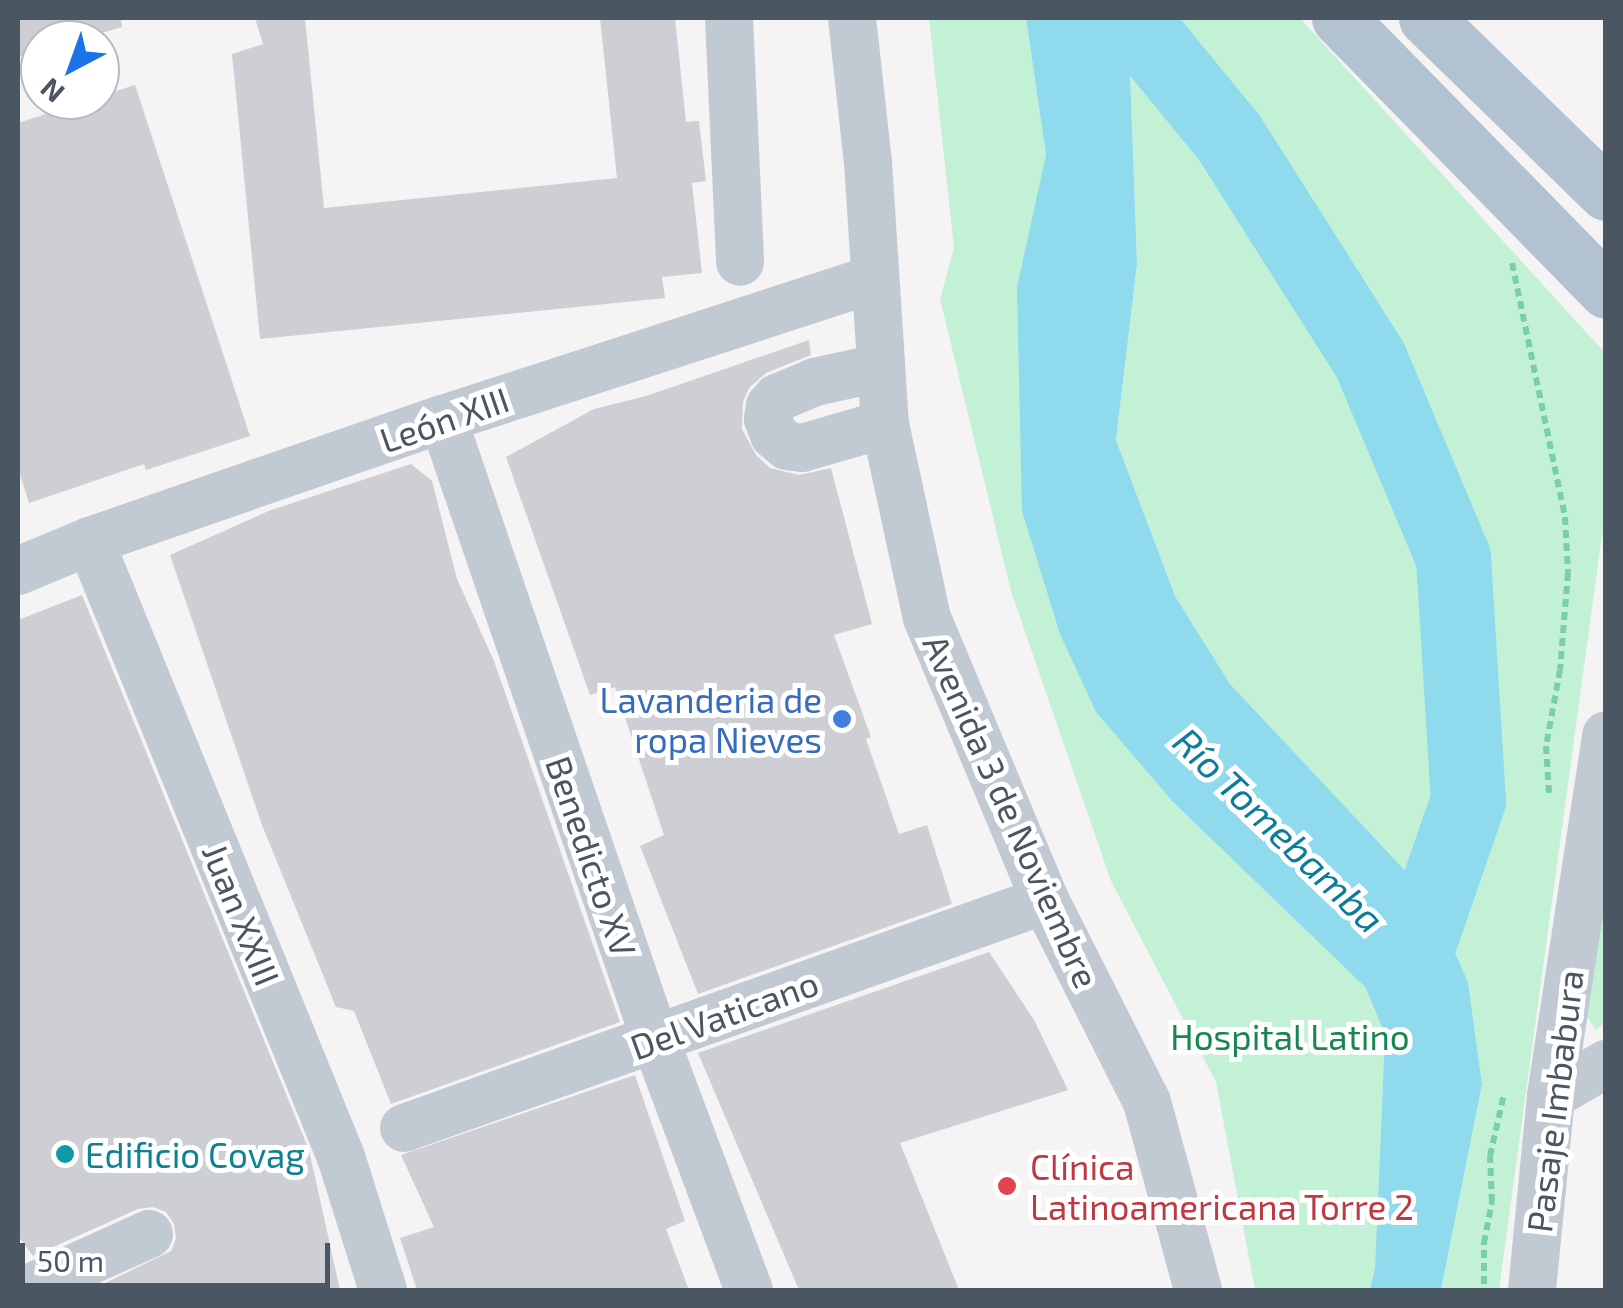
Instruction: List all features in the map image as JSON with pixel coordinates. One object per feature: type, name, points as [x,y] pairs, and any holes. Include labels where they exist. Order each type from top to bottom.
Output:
[{"type":"main road","points":[[1444,22],[1606,193]]},
{"type":"main road","points":[[1354,32],[1606,291]]},
{"type":"street","points":[[729,18],[740,262]]},
{"type":"street","name":"Avenida 3 de Noviembre","points":[[852,18],[868,162],[885,424],[927,618],[1045,900],[1147,1102],[1194,1289]]},
{"type":"street","points":[[1354,32],[1444,22]]},
{"type":"street","name":"León XIII","points":[[18,571],[90,541],[442,419],[874,279]]},
{"type":"street","points":[[879,368],[815,382],[777,398],[770,406],[768,419],[774,435],[787,446],[802,448],[885,424]]},
{"type":"street","name":"Benedicto XV","points":[[442,419],[655,1039],[749,1290]]},
{"type":"street","name":"Juan XXIII","points":[[90,541],[341,1156],[383,1290]]},
{"type":"street","name":"Pasaje Imbabura","points":[[1532,1290],[1528,1092],[1606,734]]},
{"type":"street","name":"Del Vaticano","points":[[404,1128],[1045,900]]},
{"type":"street","points":[[1528,1092],[1606,1064]]},
{"type":"street","points":[[25,1290],[148,1234]]},
{"type":"path","points":[[1509,252],[1566,516],[1568,574],[1560,670],[1546,746],[1550,797]]},
{"type":"path","points":[[1484,1290],[1484,1243],[1492,1202],[1490,1156],[1528,1092]]},
{"type":"green space","name":"Hospital Latino","points":[[929,18],[1026,18],[1046,155],[1173,802],[1365,987],[1385,1034],[1375,1267],[1370,1290],[1255,1290],[1216,1082],[1111,881],[1011,591],[940,299],[954,248]]},
{"type":"green space","points":[[1128,18],[1300,18],[1605,353],[1605,513],[1499,1290],[1441,1290],[1482,1084],[1468,982],[1430,897],[1230,684],[1175,596],[1116,440],[1137,264]]},
{"type":"green space","points":[[1605,885],[1605,1022],[1596,1030],[1580,1007]]},
{"type":"water","name":"Río Tomebamba","points":[[1026,18],[1128,18],[1137,264],[1116,440],[1175,596],[1230,684],[1430,897],[1468,982],[1482,1084],[1441,1290],[1370,1290],[1375,1267],[1385,1034],[1365,987],[1173,802],[1096,712],[1060,634],[1022,511],[1017,287],[1046,155]]},
{"type":"building","points":[[18,18],[121,18],[120,28],[120,20],[20,20],[18,57]]},
{"type":"building","points":[[255,18],[305,18],[324,208],[617,178],[600,18],[675,18],[686,122],[699,121],[706,181],[692,183],[702,273],[662,277],[665,298],[260,339],[232,54],[263,44]]},
{"type":"building","points":[[135,85],[250,436],[146,470],[144,464],[29,503],[18,468],[18,123],[120,120],[120,90]]},
{"type":"building","points":[[809,340],[811,355],[766,373],[749,388],[743,402],[742,429],[756,455],[770,468],[799,475],[831,468],[872,624],[834,635],[871,737],[866,739],[899,834],[927,825],[952,904],[698,994],[640,846],[664,835],[615,687],[590,695],[506,457],[594,409],[646,396]]},
{"type":"building","points":[[411,464],[432,481],[457,579],[494,661],[620,1022],[391,1104],[354,1011],[336,1007],[262,825],[170,555],[271,510]]},
{"type":"building","points":[[82,595],[309,1150],[340,1290],[91,1290],[171,1251],[176,1238],[174,1224],[166,1212],[153,1207],[138,1209],[33,1256],[18,1236],[18,620]]},
{"type":"building","points":[[989,952],[1034,1020],[1068,1090],[900,1143],[959,1290],[799,1290],[698,1053]]},
{"type":"building","points":[[635,1075],[685,1221],[666,1229],[689,1290],[417,1290],[400,1238],[434,1227],[401,1155]]},
{"type":"waterway","points":[[1131,18],[1228,136],[1370,360],[1453,557],[1468,800],[1414,956]]},
{"type":"place","name":"Lavanderia de ropa Nieves","points":[[842,719]]},
{"type":"place","name":"Edificio Covag","points":[[65,1154]]},
{"type":"place","name":"Clínica Latinoamericana Torre 2","points":[[1007,1186]]}]
